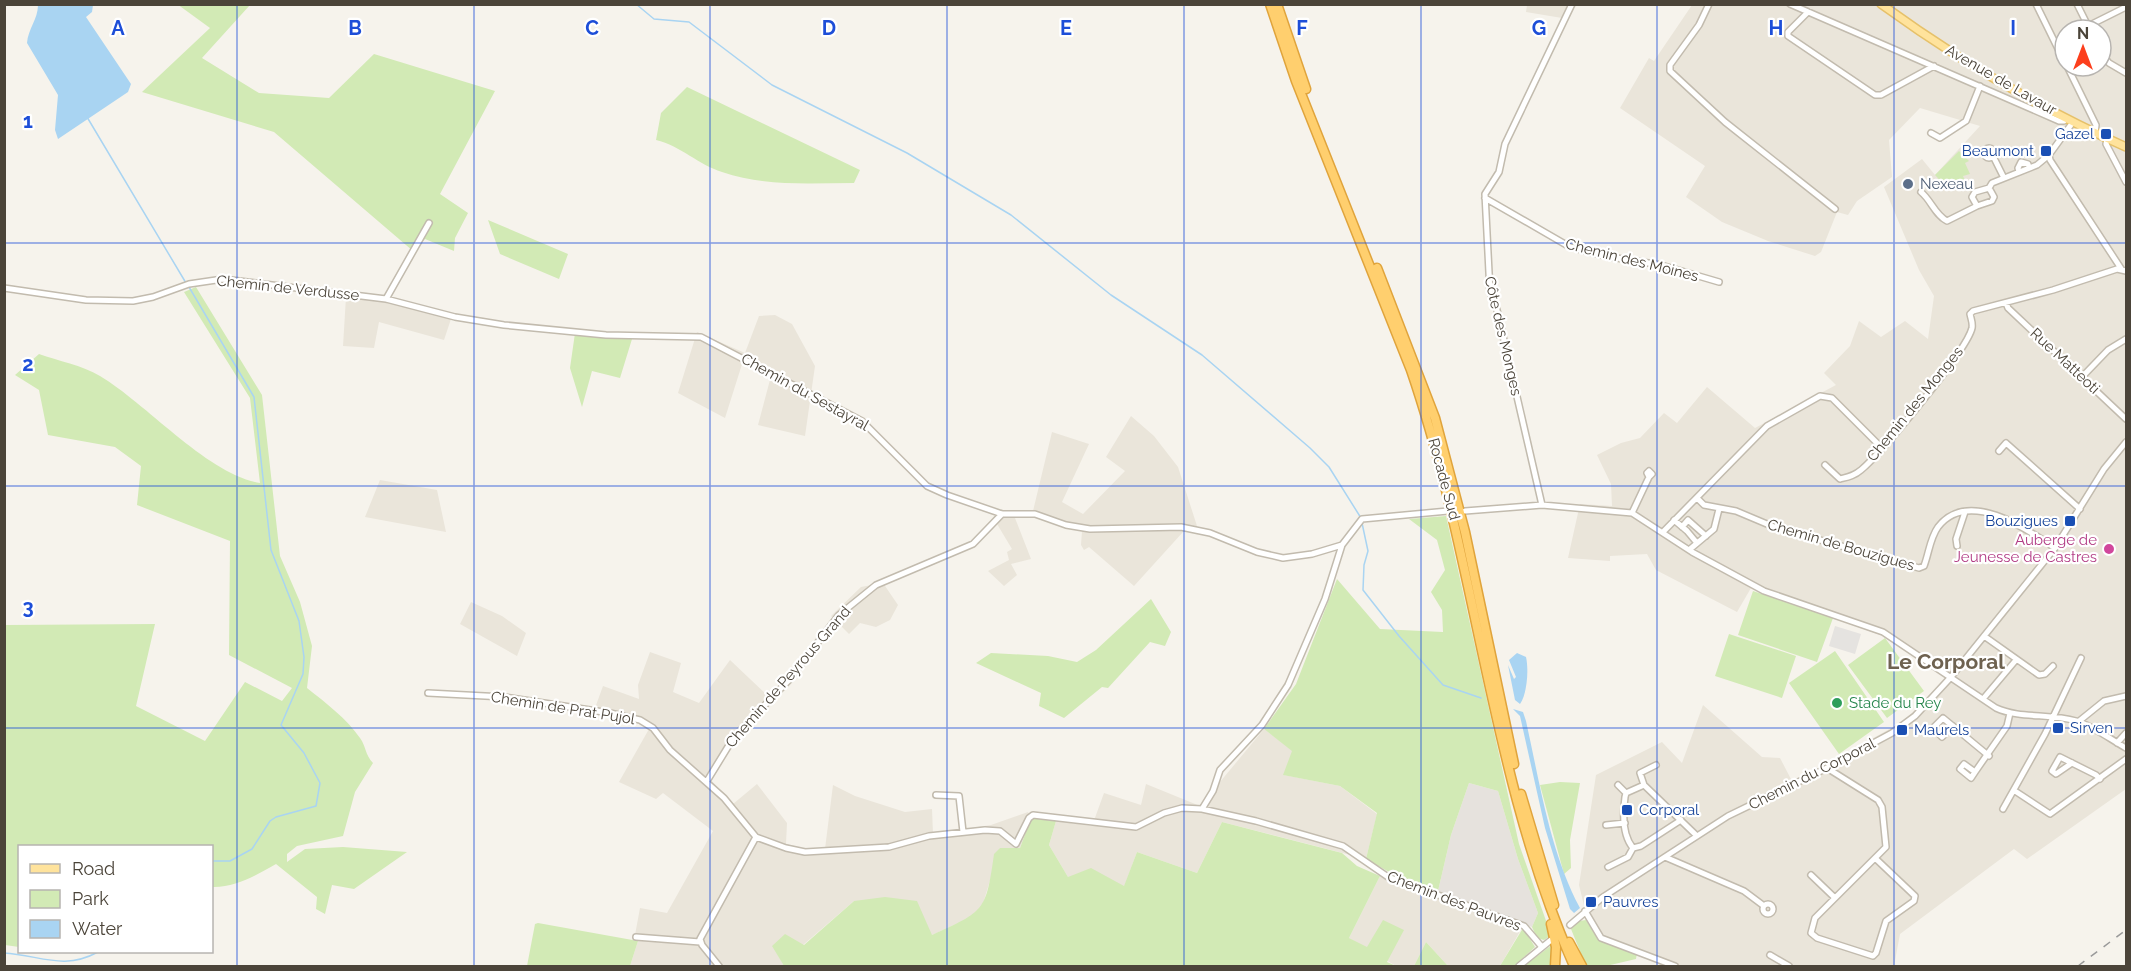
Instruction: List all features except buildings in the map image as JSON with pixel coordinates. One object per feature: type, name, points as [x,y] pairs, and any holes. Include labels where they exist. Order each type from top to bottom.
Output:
[{"type":"highway","name":"Rocade Sud","points":[[1270,4],[1296,81],[1403,348],[1428,418],[1458,533],[1492,697],[1521,820],[1538,878],[1574,966]]},
{"type":"highway","name":"Rocade Sud","points":[[1277,4],[1302,81],[1436,418],[1465,532],[1520,791],[1544,876],[1569,942],[1581,966]]},
{"type":"highway","points":[[1538,878],[1554,936],[1555,966]]},
{"type":"main road","name":"Avenue de Lavaur","points":[[1881,4],[1991,76],[2069,120],[2127,147]]},
{"type":"street","points":[[1485,198],[1499,172],[1506,144],[1572,4]]},
{"type":"street","points":[[1709,4],[1699,25],[1670,65],[1670,71],[1725,122],[1835,209]]},
{"type":"street","points":[[1790,4],[2059,120],[2069,120]]},
{"type":"street","points":[[2036,4],[2053,38]]},
{"type":"street","points":[[2077,4],[2084,18]]},
{"type":"street","points":[[2106,18],[2124,8]]},
{"type":"street","points":[[1808,12],[1788,32],[1788,36],[1875,95],[1881,95],[1934,66]]},
{"type":"street","points":[[2113,65],[2127,73]]},
{"type":"street","points":[[2073,78],[2096,125],[2095,133]]},
{"type":"street","points":[[1931,133],[1940,138],[1966,121],[1980,86]]},
{"type":"street","points":[[1977,206],[1973,194],[2019,172],[2021,162],[2028,164],[2030,168],[2049,155],[2069,120]]},
{"type":"street","points":[[2107,139],[2106,144],[2127,182]]},
{"type":"street","points":[[1963,312],[1970,314],[2124,271],[2049,155]]},
{"type":"street","points":[[1993,156],[2004,178]]},
{"type":"street","points":[[1921,192],[1929,198],[1943,220],[1950,220],[1992,201],[1994,197],[1989,188]]},
{"type":"street","name":"Chemin des Moines","points":[[1485,198],[1570,246],[1604,256],[1661,265],[1719,282]]},
{"type":"street","name":"Côte des Monges","points":[[1485,198],[1490,292],[1497,310],[1542,506]]},
{"type":"street","points":[[386,299],[429,223]]},
{"type":"street","name":"Chemin de Verdusse","points":[[4,288],[117,301],[143,300],[187,285],[223,279],[386,299]]},
{"type":"street","name":"Chemin du Sestayral","points":[[386,299],[455,317],[504,325],[606,335],[701,337],[862,422],[878,435],[916,477],[935,491],[1002,514],[1035,514],[1066,525],[1090,529],[1181,527],[1210,533],[1257,552],[1283,558],[1312,554],[1342,545]]},
{"type":"street","name":"Rue Matteoti","points":[[2006,303],[2008,308],[2127,419]]},
{"type":"street","name":"Chemin des Monges","points":[[1825,465],[1838,478],[1853,477],[1882,448],[1925,397],[1963,345],[1972,327],[1970,314]]},
{"type":"street","points":[[2082,377],[2108,350],[2127,339]]},
{"type":"street","points":[[1663,532],[1686,507],[1698,499],[1767,426],[1820,396],[1832,398],[1882,448]]},
{"type":"street","name":"Chemin du Corporal","points":[[1570,925],[1603,897],[1728,816],[1827,768],[1908,721],[1951,677],[2055,548],[2104,469],[2127,442]]},
{"type":"street","points":[[1999,451],[2006,443],[2080,509]]},
{"type":"street","points":[[1632,513],[1649,477]]},
{"type":"street","name":"Chemin de Bouzigues","points":[[1698,499],[1704,505],[1921,568],[1924,566],[1932,536],[1938,527],[1950,516],[1965,512]]},
{"type":"street","points":[[1465,511],[1542,506],[1632,513],[1689,550],[1774,596],[1854,620],[1883,632],[1983,699],[2010,714],[2054,717],[2078,722],[2127,748]]},
{"type":"street","points":[[1689,550],[1715,526],[1719,508]]},
{"type":"street","points":[[1202,809],[1213,791],[1221,770],[1262,725],[1288,686],[1336,570],[1342,545],[1361,519],[1448,512]]},
{"type":"street","points":[[1957,546],[1956,539],[1965,512],[1983,513],[2006,519],[2055,548]]},
{"type":"street","name":"Chemin de Peyrous Grand","points":[[707,781],[734,737],[788,681],[839,615],[876,585],[973,544],[1002,514]]},
{"type":"street","points":[[1674,520],[1697,543]]},
{"type":"street","points":[[1682,526],[1688,520],[1706,536]]},
{"type":"street","points":[[1984,636],[2039,675],[2045,674],[2053,666]]},
{"type":"street","points":[[2003,809],[2054,717],[2081,658]]},
{"type":"street","points":[[1983,699],[2016,660]]},
{"type":"street","name":"Chemin de Prat Pujol","points":[[428,693],[504,697],[634,718],[653,728],[670,750],[707,781],[756,837]]},
{"type":"street","points":[[2078,722],[2104,701],[2127,696]]},
{"type":"street","points":[[1976,772],[1989,756],[2007,726],[2010,714]]},
{"type":"street","points":[[1953,726],[1989,756]]},
{"type":"street","points":[[2117,743],[2127,733]]},
{"type":"street","points":[[2014,791],[2050,814],[2127,759]]},
{"type":"street","points":[[2072,763],[2100,779]]},
{"type":"street","points":[[1640,772],[1656,765]]},
{"type":"street","points":[[1637,766],[1644,786],[1697,836]]},
{"type":"street","points":[[1827,768],[1878,800],[1882,807],[1886,847],[1834,898],[1815,918],[1811,933],[1817,938],[1873,956],[1886,921],[1914,902],[1915,896],[1875,858]]},
{"type":"street","points":[[1618,785],[1626,793],[1625,823],[1628,842],[1632,848]]},
{"type":"street","points":[[1626,793],[1644,786]]},
{"type":"street","points":[[936,795],[959,796],[963,832]]},
{"type":"street","name":"Chemin des Pauvres","points":[[756,837],[786,848],[815,852],[889,847],[929,836],[963,832],[998,831],[1016,844],[1027,820],[1033,815],[1136,827],[1164,813],[1182,808],[1202,809],[1256,821],[1343,846],[1388,877],[1524,926],[1542,947]]},
{"type":"street","points":[[1632,848],[1641,846],[1681,820]]},
{"type":"street","points":[[1606,825],[1625,823]]},
{"type":"street","points":[[1687,842],[1690,836],[1688,828]]},
{"type":"street","points":[[700,942],[756,837]]},
{"type":"street","points":[[1608,867],[1628,857],[1632,848]]},
{"type":"street","points":[[1665,857],[1744,891],[1764,906]]},
{"type":"street","points":[[1810,875],[1834,898]]},
{"type":"street","points":[[1585,912],[1601,938],[1675,966]]},
{"type":"street","points":[[636,938],[700,942],[719,966]]},
{"type":"street","points":[[1519,966],[1551,940]]},
{"type":"street","points":[[1770,955],[1789,966]]},
{"type":"shaded area","points":[[1527,5],[1568,5],[1562,18],[1526,12]]},
{"type":"shaded area","points":[[1692,5],[2126,5],[2126,789],[2027,859],[2014,849],[1900,934],[1894,966],[1668,966],[1592,938],[1579,885],[1596,775],[1662,742],[1682,763],[1703,705],[1762,757],[1780,758],[1793,783],[1902,722],[1946,677],[1886,637],[1751,588],[1737,612],[1656,570],[1647,554],[1610,556],[1610,561],[1568,558],[1580,504],[1612,506],[1611,484],[1597,455],[1621,443],[1640,438],[1664,413],[1677,423],[1707,387],[1755,428],[1836,385],[1824,373],[1850,346],[1859,321],[1881,337],[1905,321],[1928,339],[1934,296],[1919,270],[1884,187],[1922,159],[1935,175],[1980,126],[1920,108],[1889,140],[1892,177],[1857,201],[1848,215],[1837,212],[1821,252],[1815,256],[1768,241],[1722,222],[1686,197],[1705,166],[1620,108],[1649,58],[1654,61]]},
{"type":"shaded area","points":[[346,297],[389,302],[451,319],[444,340],[379,322],[374,348],[343,346]]},
{"type":"shaded area","points":[[775,315],[792,324],[815,366],[805,436],[758,425],[771,376],[743,361],[725,418],[678,393],[697,332],[745,353],[759,316]]},
{"type":"shaded area","points":[[1131,416],[1154,436],[1178,467],[1197,526],[1183,532],[1134,586],[1089,547],[1084,550],[1081,545],[1082,531],[1042,518],[1015,518],[1031,559],[1011,564],[1017,575],[1004,586],[988,571],[1009,560],[1007,552],[1012,549],[997,524],[1006,511],[1033,511],[1052,432],[1089,444],[1062,502],[1083,514],[1125,471],[1106,457]]},
{"type":"shaded area","points":[[380,480],[437,490],[446,532],[365,517]]},
{"type":"shaded area","points":[[883,583],[898,605],[890,620],[876,627],[860,623],[849,634],[831,616],[861,587]]},
{"type":"shaded area","points":[[471,602],[502,616],[526,633],[517,656],[460,624]]},
{"type":"shaded area","points":[[1835,626],[1861,634],[1855,654],[1829,646]]},
{"type":"shaded area","points":[[650,652],[681,663],[673,692],[699,703],[730,660],[769,697],[737,729],[711,780],[733,804],[757,784],[787,823],[786,844],[805,849],[825,849],[833,785],[855,796],[905,812],[932,809],[933,834],[991,825],[1028,812],[1031,818],[1020,848],[1000,848],[981,910],[972,917],[932,935],[854,901],[803,945],[773,946],[784,966],[630,966],[638,941],[635,935],[640,908],[667,913],[713,831],[663,793],[656,799],[619,782],[649,729],[639,717],[595,708],[603,686],[639,699],[638,685]]},
{"type":"shaded area","points":[[1264,729],[1293,751],[1284,775],[1340,786],[1377,814],[1366,859],[1222,822],[1197,873],[1137,852],[1124,887],[1068,877],[1049,845],[1056,821],[1092,826],[1104,793],[1141,805],[1146,784],[1200,806]]},
{"type":"shaded area","points":[[1469,783],[1498,791],[1518,859],[1538,913],[1532,927],[1438,891],[1451,835]]},
{"type":"shaded area","points":[[1380,876],[1522,928],[1500,966],[1448,966],[1426,942],[1414,966],[1396,966],[1349,938]]},
{"type":"green space","points":[[177,4],[250,5],[202,58],[259,93],[329,98],[374,54],[495,91],[440,194],[468,213],[455,238],[454,251],[425,239],[413,251],[274,132],[142,92],[210,28]]},
{"type":"green space","points":[[687,87],[860,170],[854,183],[788,183],[738,177],[714,169],[656,140],[661,113]]},
{"type":"green space","points":[[1959,151],[1969,161],[1965,163],[1970,174],[1963,176],[1966,183],[1949,190],[1935,175]]},
{"type":"green space","points":[[488,220],[568,254],[559,279],[500,254]]},
{"type":"green space","points":[[196,287],[262,395],[280,556],[300,602],[312,646],[307,688],[348,724],[362,741],[373,763],[355,792],[343,836],[297,846],[287,854],[287,862],[305,849],[343,847],[407,852],[354,889],[332,885],[325,914],[316,909],[317,897],[276,864],[237,883],[213,887],[213,845],[18,845],[18,947],[5,945],[5,625],[155,624],[136,706],[205,741],[245,682],[282,701],[292,688],[229,655],[230,541],[137,505],[141,466],[115,447],[48,435],[39,390],[15,375],[39,354],[93,372],[118,388],[198,453],[240,477],[260,483],[250,398],[184,292]]},
{"type":"green space","points":[[575,333],[632,339],[620,378],[592,371],[582,407],[570,368]]},
{"type":"green space","points":[[1446,516],[1519,844],[1551,935],[1544,940],[1537,938],[1532,927],[1538,913],[1518,859],[1498,791],[1469,783],[1451,835],[1438,891],[1389,872],[1366,859],[1377,813],[1340,786],[1283,775],[1292,751],[1264,729],[1296,684],[1337,579],[1380,629],[1443,632],[1442,610],[1431,592],[1445,570],[1437,540],[1409,519]]},
{"type":"green space","points":[[1753,591],[1833,618],[1817,662],[1738,635]]},
{"type":"green space","points":[[1151,599],[1171,632],[1165,646],[1150,642],[1108,688],[1102,687],[1064,718],[1039,706],[1041,693],[976,663],[991,653],[1048,656],[1077,662],[1096,650]]},
{"type":"green space","points":[[1729,634],[1796,656],[1782,698],[1715,676]]},
{"type":"green space","points":[[1885,638],[1924,691],[1887,718],[1848,665]]},
{"type":"green space","name":"Stade du Rey","points":[[1835,651],[1884,722],[1839,754],[1789,683]]},
{"type":"green space","points":[[1560,782],[1580,783],[1570,840],[1571,868],[1564,874],[1540,785]]},
{"type":"green space","points":[[1031,818],[1056,821],[1049,845],[1068,877],[1091,868],[1124,886],[1137,852],[1197,873],[1222,822],[1342,853],[1357,866],[1380,876],[1349,938],[1367,947],[1383,920],[1404,930],[1387,962],[1396,966],[784,966],[772,946],[785,934],[804,945],[854,901],[885,897],[917,901],[932,935],[950,927],[973,914],[980,907],[988,887],[994,854],[1000,848],[1020,848]]},
{"type":"green space","points":[[1586,920],[1597,938],[1637,953],[1636,959],[1606,966],[1586,966],[1571,929],[1579,921]]},
{"type":"green space","points":[[535,924],[638,941],[630,966],[527,966]]},
{"type":"green space","points":[[1523,928],[1535,947],[1514,966],[1500,966]]},
{"type":"green space","points":[[1426,942],[1448,966],[1414,966]]},
{"type":"green space","points":[[1553,944],[1551,966],[1524,966]]},
{"type":"water","points":[[38,5],[93,5],[92,12],[86,17],[131,84],[128,92],[58,139],[55,130],[58,95],[27,43]]},
{"type":"water","points":[[1517,653],[1526,657],[1527,668],[1526,688],[1520,704],[1515,700],[1508,665],[1514,679],[1516,677],[1509,660]]},
{"type":"water","points":[[1513,709],[1523,712],[1526,721],[1553,841],[1580,908],[1574,913],[1570,909],[1545,828],[1520,716]]},
{"type":"waterway","points":[[636,4],[654,19],[689,22],[772,85],[907,153],[1011,215],[1111,295],[1202,355],[1310,448],[1329,467],[1361,518]]},
{"type":"waterway","points":[[87,117],[186,283]]},
{"type":"waterway","points":[[189,287],[254,397],[271,550],[299,621],[304,657],[303,674],[281,725],[304,753],[320,783],[316,806],[276,817],[270,821],[252,849],[230,861],[213,861]]},
{"type":"waterway","points":[[1362,523],[1368,551],[1364,565],[1363,590],[1399,636],[1443,685],[1481,698]]},
{"type":"waterway","points":[[4,953],[62,961],[85,958],[96,953]]},
{"type":"railway","points":[[2078,966],[2126,930]]},
{"type":"place","name":"Gazel","points":[[2106,134]]},
{"type":"place","name":"Beaumont","points":[[2046,151]]},
{"type":"place","name":"Nexeau","points":[[1908,184]]},
{"type":"place","name":"Bouzigues","points":[[2070,521]]},
{"type":"place","name":"Auberge de Jeunesse de Castres","points":[[2109,549]]},
{"type":"place","name":"Stade du Rey","points":[[1837,703]]},
{"type":"place","name":"Sirven","points":[[2058,728]]},
{"type":"place","name":"Maurels","points":[[1902,730]]},
{"type":"place","name":"Corporal","points":[[1627,810]]},
{"type":"place","name":"Pauvres","points":[[1591,902]]},
{"type":"district","name":"Le Corporal","points":[[1946,661]]}]
